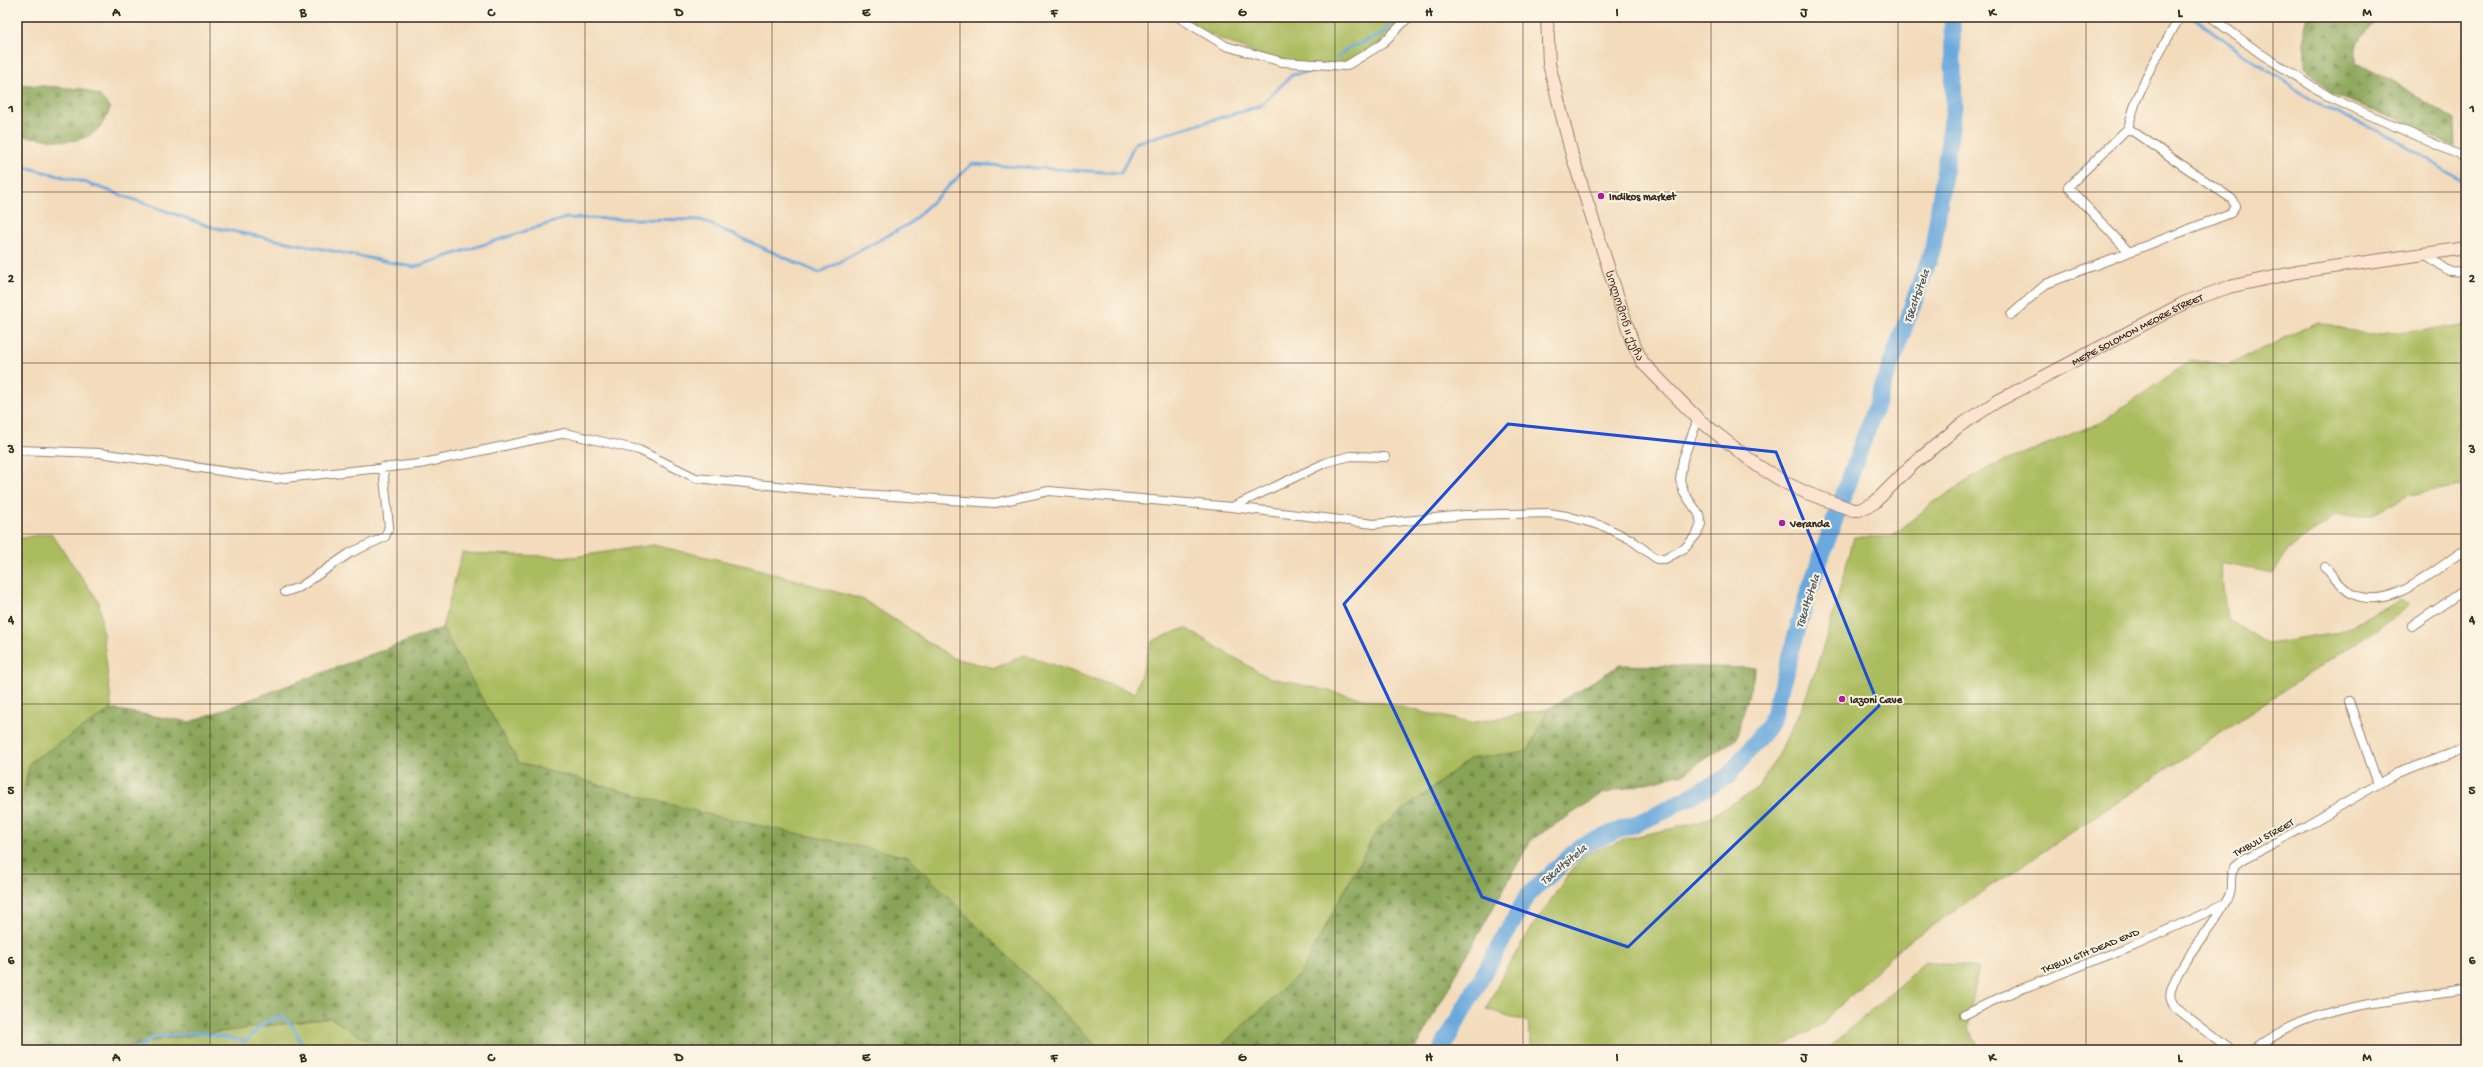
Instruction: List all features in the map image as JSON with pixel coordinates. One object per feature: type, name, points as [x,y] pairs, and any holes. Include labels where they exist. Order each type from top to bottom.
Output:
[{"type":"main road","name":"სოლომონ II ქუჩა","points":[[1547,17],[1549,64],[1566,133],[1632,341],[1643,363],[1698,419],[1758,466],[1786,483],[1807,493],[1853,510]]},
{"type":"main road","name":"MEPE SOLOMON MEORE STREET","points":[[1853,510],[1869,506],[1930,450],[1958,427],[1996,402],[2186,302],[2229,287],[2277,276],[2466,248]]},
{"type":"street","points":[[1178,17],[1226,46],[1282,62],[1346,66],[1382,44],[1409,17]]},
{"type":"street","points":[[2128,251],[2068,187],[2128,128],[2136,101],[2151,67],[2180,17]]},
{"type":"street","points":[[2211,17],[2261,54],[2332,98],[2466,158]]},
{"type":"street","points":[[2011,315],[2046,284],[2128,251],[2231,213],[2235,206],[2232,199],[2128,128]]},
{"type":"street","points":[[2425,254],[2449,271],[2466,272]]},
{"type":"street","points":[[17,450],[100,453],[275,479],[419,464],[565,433],[639,450],[696,478],[849,493],[996,503],[1049,491],[1232,507],[1374,524],[1465,515],[1554,514],[1603,526],[1630,539],[1657,559],[1665,559],[1685,548],[1697,534],[1701,524],[1698,514],[1684,493],[1680,480],[1683,459],[1698,419]]},
{"type":"street","points":[[1232,507],[1284,480],[1327,462],[1351,456],[1385,457]]},
{"type":"street","points":[[285,592],[300,587],[350,552],[385,537],[389,527],[383,467]]},
{"type":"street","points":[[2325,567],[2350,593],[2362,598],[2376,597],[2401,593],[2466,550]]},
{"type":"street","points":[[2412,626],[2466,589]]},
{"type":"street","points":[[2349,701],[2378,784]]},
{"type":"street","name":"TKIBULI STREET","points":[[2231,1050],[2175,1008],[2170,998],[2172,990],[2186,962],[2229,896],[2230,876],[2234,866],[2242,860],[2306,826],[2397,773],[2466,748]]},
{"type":"street","name":"TKIBULI 6TH DEAD END","points":[[1964,1015],[2001,997],[2134,945],[2224,905]]},
{"type":"street","points":[[2254,1050],[2281,1031],[2341,1009],[2466,990]]},
{"type":"highlighted area","points":[[1508,424],[1776,452],[1879,706],[1628,947],[1482,897],[1344,604]]},
{"type":"green space","points":[[1175,17],[1407,17],[1382,42],[1350,60],[1334,64],[1284,65],[1220,39]]},
{"type":"green space","points":[[2308,17],[2375,17],[2375,22],[2356,44],[2356,63],[2397,83],[2454,120],[2455,147],[2396,118],[2332,95],[2305,67],[2305,27]]},
{"type":"green space","points":[[17,84],[83,89],[100,96],[110,108],[103,123],[94,132],[84,138],[72,141],[59,141],[17,135]]},
{"type":"green space","points":[[2318,322],[2369,335],[2466,325],[2466,485],[2409,495],[2370,516],[2335,516],[2289,549],[2273,573],[2220,563],[2227,619],[2268,644],[2338,633],[2400,600],[2410,604],[2390,620],[1903,945],[1822,1024],[1776,1050],[1532,1050],[1528,1022],[1486,1009],[1505,971],[1531,929],[1565,879],[1584,855],[1629,838],[1701,822],[1757,789],[1781,750],[1803,705],[1828,633],[1854,537],[1891,537],[1934,502],[1988,468],[2104,421],[2191,360],[2226,366]]},
{"type":"green space","points":[[51,533],[99,602],[112,709],[30,762],[17,823],[17,539]]},
{"type":"green space","points":[[653,545],[751,567],[864,600],[953,658],[995,668],[1024,655],[1135,693],[1152,641],[1185,628],[1267,677],[1471,723],[1548,709],[1528,751],[1470,759],[1377,830],[1300,974],[1216,1050],[1100,1050],[1024,972],[706,814],[518,763],[442,628],[462,553],[572,557]]},
{"type":"green space","points":[[442,628],[519,763],[706,814],[909,857],[1100,1050],[383,1050],[331,1018],[162,1039],[117,1050],[17,1050],[17,823],[30,762],[112,709],[190,722]]},
{"type":"green space","points":[[1620,665],[1756,668],[1736,739],[1683,774],[1602,794],[1531,840],[1414,1050],[1216,1050],[1300,974],[1377,830],[1470,759],[1528,751],[1548,709]]},
{"type":"green space","points":[[1926,961],[1978,968],[1968,1027],[1980,1050],[1824,1050],[1836,1042]]},
{"type":"green space","points":[[331,1018],[383,1050],[117,1050],[162,1039]]},
{"type":"waterway","points":[[1337,58],[1345,50],[1382,34],[1396,17]]},
{"type":"waterway","name":"Tskaltsitela","points":[[1441,1050],[1528,895],[1581,846],[1656,815],[1728,776],[1771,723],[1807,596],[1933,248],[1954,107],[1952,17]]},
{"type":"waterway","points":[[2193,17],[2246,56],[2318,104],[2399,141],[2466,184]]},
{"type":"waterway","points":[[17,165],[87,183],[211,227],[414,267],[566,218],[701,220],[819,273],[909,224],[972,164],[1121,173],[1135,143],[1260,106],[1292,75],[1328,69]]},
{"type":"waterway","points":[[123,1050],[138,1048],[155,1037],[198,1033],[246,1041],[265,1022],[282,1016],[293,1027],[306,1050]]},
{"type":"place","name":"Indikos market","points":[[1601,196]]},
{"type":"place","name":"Veranda","points":[[1782,523]]},
{"type":"place","name":"Iazoni Cave","points":[[1842,699]]}]
